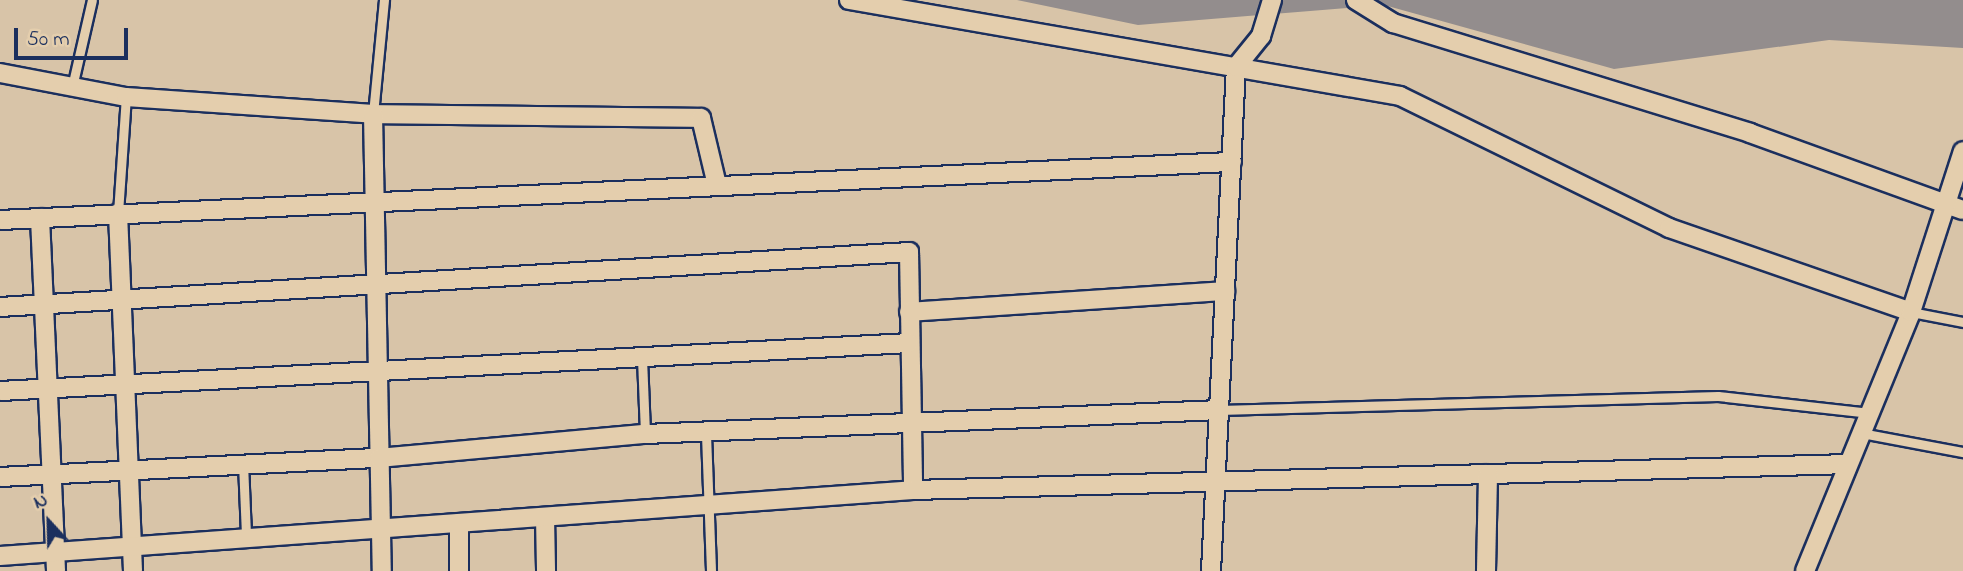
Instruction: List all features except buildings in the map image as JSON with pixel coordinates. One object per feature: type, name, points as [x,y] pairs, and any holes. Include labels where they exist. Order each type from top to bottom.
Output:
[{"type":"street","points":[[849,0],[1399,96],[1669,228],[1911,312]]},
{"type":"street","points":[[1211,571],[1236,67],[1261,36],[1272,0]]},
{"type":"street","points":[[1356,0],[1393,23],[1750,133],[1955,207]]},
{"type":"street","points":[[0,73],[126,97],[373,114],[701,118],[717,185]]},
{"type":"street","points":[[373,114],[382,571]]},
{"type":"street","points":[[1805,571],[1955,207],[1963,150]]},
{"type":"street","points":[[0,220],[374,199],[1231,162]]},
{"type":"street","points":[[117,213],[133,571]]},
{"type":"street","points":[[40,218],[56,571]]},
{"type":"street","points":[[0,307],[376,289],[909,252],[913,490]]},
{"type":"street","points":[[909,312],[1225,291]]},
{"type":"street","points":[[0,391],[909,343]]},
{"type":"street","points":[[0,477],[129,471],[243,461],[379,458],[645,434],[910,428],[1219,410]]},
{"type":"street","points":[[0,556],[132,547],[246,534],[459,523],[913,490],[1848,464]]},
{"type":"street","points":[[1486,571],[1488,474]]},
{"type":"street","points":[[545,517],[546,571]]},
{"type":"street","points":[[459,523],[459,571]]},
{"type":"lane","points":[[72,87],[92,0]]},
{"type":"lane","points":[[373,114],[384,0]]},
{"type":"lane","points":[[117,213],[126,97]]},
{"type":"lane","points":[[1911,312],[1963,322]]},
{"type":"lane","points":[[642,358],[645,434]]},
{"type":"lane","points":[[1219,410],[1718,396],[1870,413]]},
{"type":"lane","points":[[1861,433],[1963,452]]},
{"type":"lane","points":[[706,434],[706,504],[711,571]]},
{"type":"lane","points":[[243,461],[246,534]]},
{"type":"shaded area","points":[[1017,0],[1963,0],[1963,48],[1829,40],[1614,69],[1384,5],[1138,25]]}]
